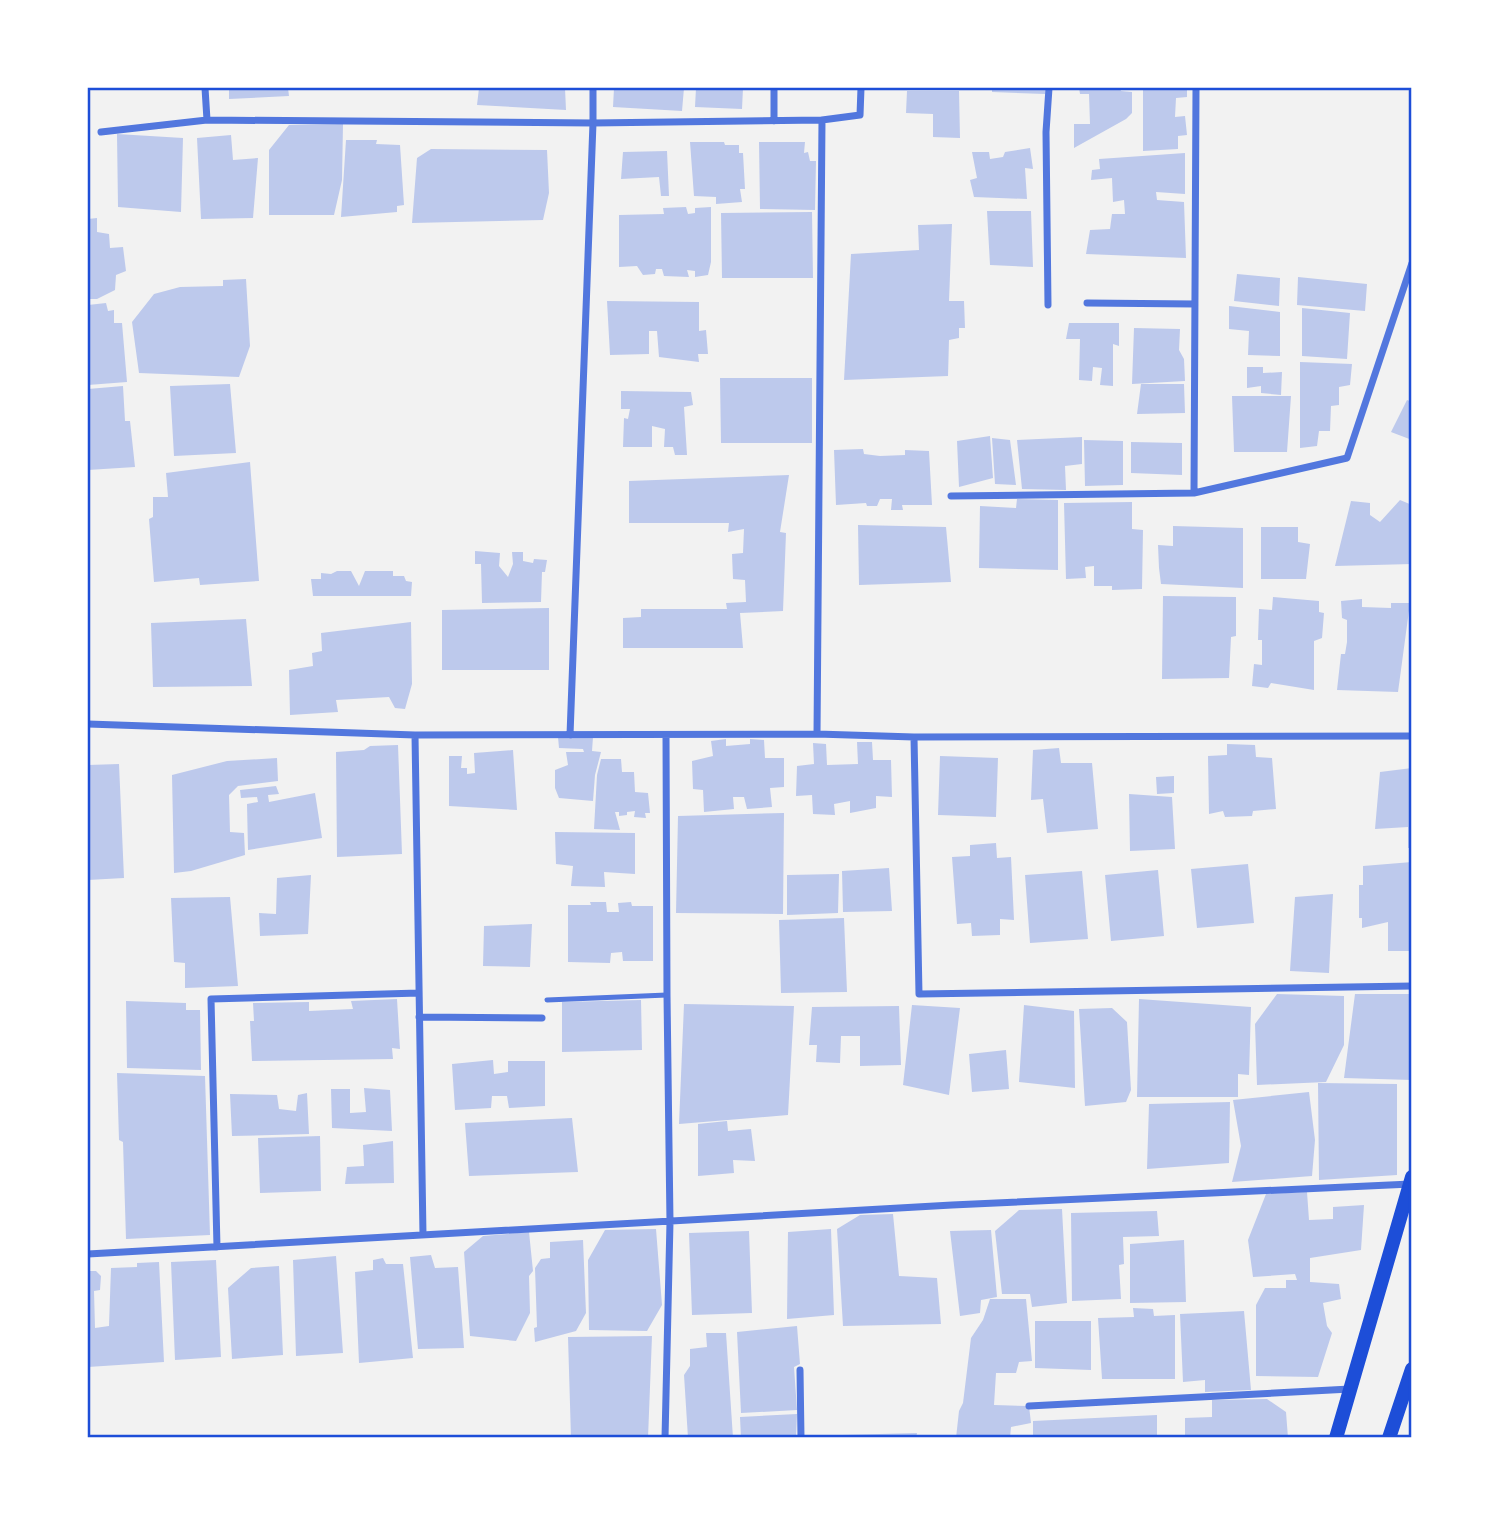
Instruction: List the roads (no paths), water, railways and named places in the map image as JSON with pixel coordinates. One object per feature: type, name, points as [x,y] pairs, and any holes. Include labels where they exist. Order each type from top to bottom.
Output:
[{"type":"main road","points":[[1336,1437],[1411,1181]]},
{"type":"main road","points":[[1389,1437],[1412,1369]]},
{"type":"street","points":[[205,88],[207,120]]},
{"type":"street","points":[[570,735],[593,88]]},
{"type":"street","points":[[774,88],[774,121]]},
{"type":"street","points":[[101,132],[207,120],[593,123],[822,120],[860,115],[861,88]]},
{"type":"street","points":[[1048,305],[1046,132],[1049,88]]},
{"type":"street","points":[[1194,493],[1196,88]]},
{"type":"street","points":[[817,734],[822,120]]},
{"type":"street","points":[[951,496],[1194,493],[1347,458],[1412,263]]},
{"type":"street","points":[[1087,303],[1195,304]]},
{"type":"street","points":[[88,724],[415,735],[1412,736]]},
{"type":"street","points":[[415,735],[423,1235]]},
{"type":"street","points":[[666,735],[670,1222],[666,1437]]},
{"type":"street","points":[[914,737],[919,994],[1412,986]]},
{"type":"street","points":[[217,1247],[211,999],[419,993]]},
{"type":"street","points":[[419,1017],[542,1018]]},
{"type":"street","points":[[88,1254],[1411,1181]]},
{"type":"street","points":[[800,1370],[801,1437]]},
{"type":"street","points":[[1029,1406],[1351,1389]]},
{"type":"lane","points":[[547,1000],[667,995]]}]
